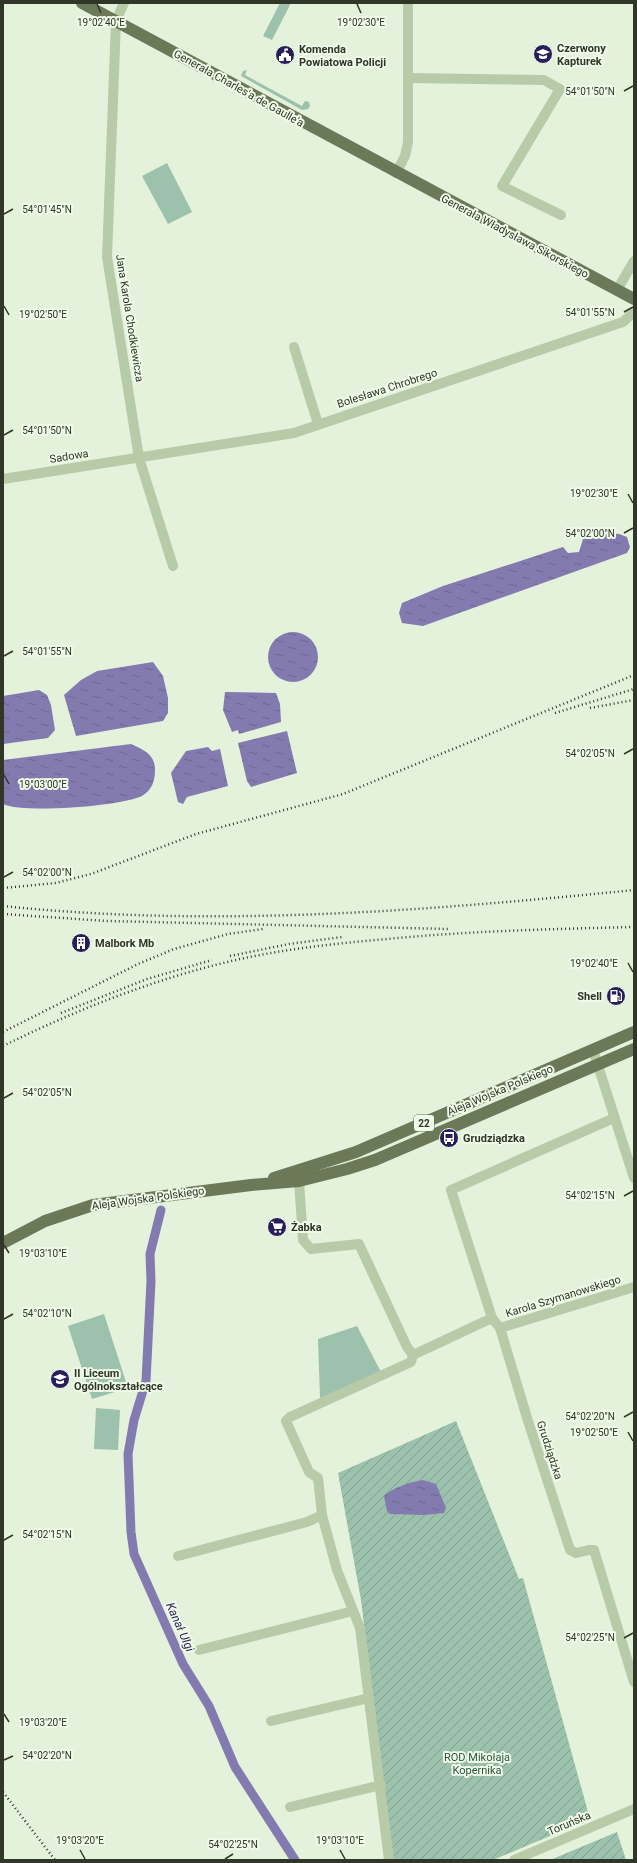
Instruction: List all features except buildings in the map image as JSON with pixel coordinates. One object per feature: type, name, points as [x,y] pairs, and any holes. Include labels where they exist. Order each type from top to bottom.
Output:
[{"type":"main road","name":"Generała Charles'a de Gaulle'a","points":[[82,3],[396,172]]},
{"type":"main road","name":"Generała Władysława Sikorskiego","points":[[396,172],[634,299]]},
{"type":"main road","name":"Aleja Wojska Polskiego","points":[[251,1184],[356,1152],[634,1032]]},
{"type":"main road","name":"Aleja Wojska Polskiego","points":[[3,1243],[45,1221],[93,1205],[251,1184],[299,1181],[330,1174],[370,1162],[634,1049]]},
{"type":"street","points":[[116,21],[124,3]]},
{"type":"street","points":[[396,172],[407,149],[409,78],[408,3]]},
{"type":"street","name":"Jana Karola Chodkiewicza","points":[[116,21],[107,257],[139,458],[173,566]]},
{"type":"street","points":[[409,78],[544,80],[560,89],[502,186],[561,215]]},
{"type":"street","points":[[617,290],[634,261]]},
{"type":"street","name":"Bolesława Chrobrego","points":[[139,458],[294,433],[623,322],[634,312]]},
{"type":"street","points":[[294,347],[318,424]]},
{"type":"street","name":"Sadowa","points":[[3,479],[139,458]]},
{"type":"street","points":[[593,1050],[634,1178]]},
{"type":"street","name":"Grudziądzka","points":[[614,1118],[451,1190],[492,1318],[500,1328],[528,1421],[570,1550],[576,1553],[594,1550],[634,1682]]},
{"type":"street","points":[[299,1181],[303,1240],[311,1249],[359,1244],[407,1347],[413,1356]]},
{"type":"street","name":"Karola Szymanowskiego","points":[[500,1328],[634,1287]]},
{"type":"street","points":[[389,1860],[381,1785],[360,1628],[337,1570],[322,1515],[318,1478],[309,1472],[286,1421],[290,1417],[411,1362],[413,1356],[492,1318]]},
{"type":"street","points":[[178,1556],[307,1522],[322,1515]]},
{"type":"street","points":[[199,1650],[353,1611]]},
{"type":"street","points":[[271,1721],[369,1698]]},
{"type":"street","points":[[290,1807],[381,1785]]},
{"type":"street","name":"Toruńska","points":[[514,1860],[634,1808]]},
{"type":"green space","points":[[280,3],[291,3],[272,40],[263,36]]},
{"type":"green space","points":[[247,70],[245,75],[302,106],[305,101],[309,102],[310,106],[308,109],[302,110],[241,76],[243,71]]},
{"type":"green space","points":[[167,163],[192,212],[168,224],[142,176]]},
{"type":"green space","points":[[104,1314],[128,1388],[92,1399],[68,1326]]},
{"type":"green space","points":[[357,1326],[381,1372],[320,1398],[318,1339]]},
{"type":"green space","points":[[96,1408],[120,1410],[118,1450],[94,1449]]},
{"type":"green space","name":"ROD Mikołaja Kopernika","points":[[456,1421],[519,1579],[523,1578],[590,1819],[493,1860],[393,1860],[361,1600],[338,1473]]},
{"type":"green space","points":[[617,1832],[626,1860],[550,1860]]},
{"type":"water","points":[[600,532],[619,534],[627,537],[630,547],[627,553],[423,626],[402,623],[399,613],[402,603],[443,586],[563,547],[568,553],[579,552],[583,539]]},
{"type":"water","points":[[288,632],[298,632],[311,639],[318,652],[318,662],[311,675],[298,682],[288,682],[279,678],[272,671],[268,662],[268,652],[272,643],[279,636]]},
{"type":"water","points":[[153,662],[163,676],[168,698],[168,713],[163,721],[76,736],[64,695],[81,680],[97,671]]},
{"type":"water","points":[[39,690],[47,695],[51,705],[55,730],[48,738],[3,744],[3,696]]},
{"type":"water","points":[[225,692],[276,693],[280,704],[281,722],[239,734],[238,730],[232,732],[223,710]]},
{"type":"water","points":[[287,731],[297,773],[251,787],[247,781],[238,743]]},
{"type":"water","points":[[131,744],[148,753],[155,765],[154,781],[148,791],[142,796],[131,800],[114,803],[72,808],[31,808],[14,807],[3,804],[3,760]]},
{"type":"water","points":[[208,747],[212,751],[220,749],[228,786],[187,797],[183,804],[178,802],[171,773],[186,751]]},
{"type":"water","points":[[423,1480],[436,1484],[446,1508],[444,1513],[424,1515],[390,1514],[387,1511],[384,1496],[402,1485]]},
{"type":"waterway","name":"Kanał Ulgi","points":[[161,1210],[150,1254],[151,1281],[146,1381],[134,1420],[128,1454],[131,1532],[134,1554],[183,1664],[209,1706],[235,1767],[295,1860]]},
{"type":"railway","points":[[3,888],[56,883],[91,874],[196,834],[343,794],[634,675]]},
{"type":"railway","points":[[555,713],[634,689]]},
{"type":"railway","points":[[590,708],[634,700]]},
{"type":"railway","points":[[3,906],[160,916],[318,914],[398,910],[555,898],[634,890]]},
{"type":"railway","points":[[3,914],[107,921],[448,929]]},
{"type":"railway","points":[[3,1046],[82,1010],[136,989],[219,964],[281,951],[323,945],[418,936],[634,927]]},
{"type":"railway","points":[[3,1032],[138,964],[174,949],[228,934],[263,929]]},
{"type":"railway","points":[[230,956],[289,944],[342,937]]},
{"type":"railway","points":[[61,1013],[147,979],[212,960]]},
{"type":"railway","points":[[3,1792],[55,1860]]},
{"type":"place","name":"Czerwony Kapturek","points":[[543,54]]},
{"type":"place","name":"Komenda Powiatowa Policji","points":[[285,55]]},
{"type":"place","name":"Malbork Mb","points":[[81,943]]},
{"type":"place","name":"Shell","points":[[616,996]]},
{"type":"place","name":"Grudziądzka","points":[[449,1138]]},
{"type":"place","name":"Żabka","points":[[277,1227]]},
{"type":"place","name":"II Liceum Ogólnokształcące","points":[[60,1379]]}]
